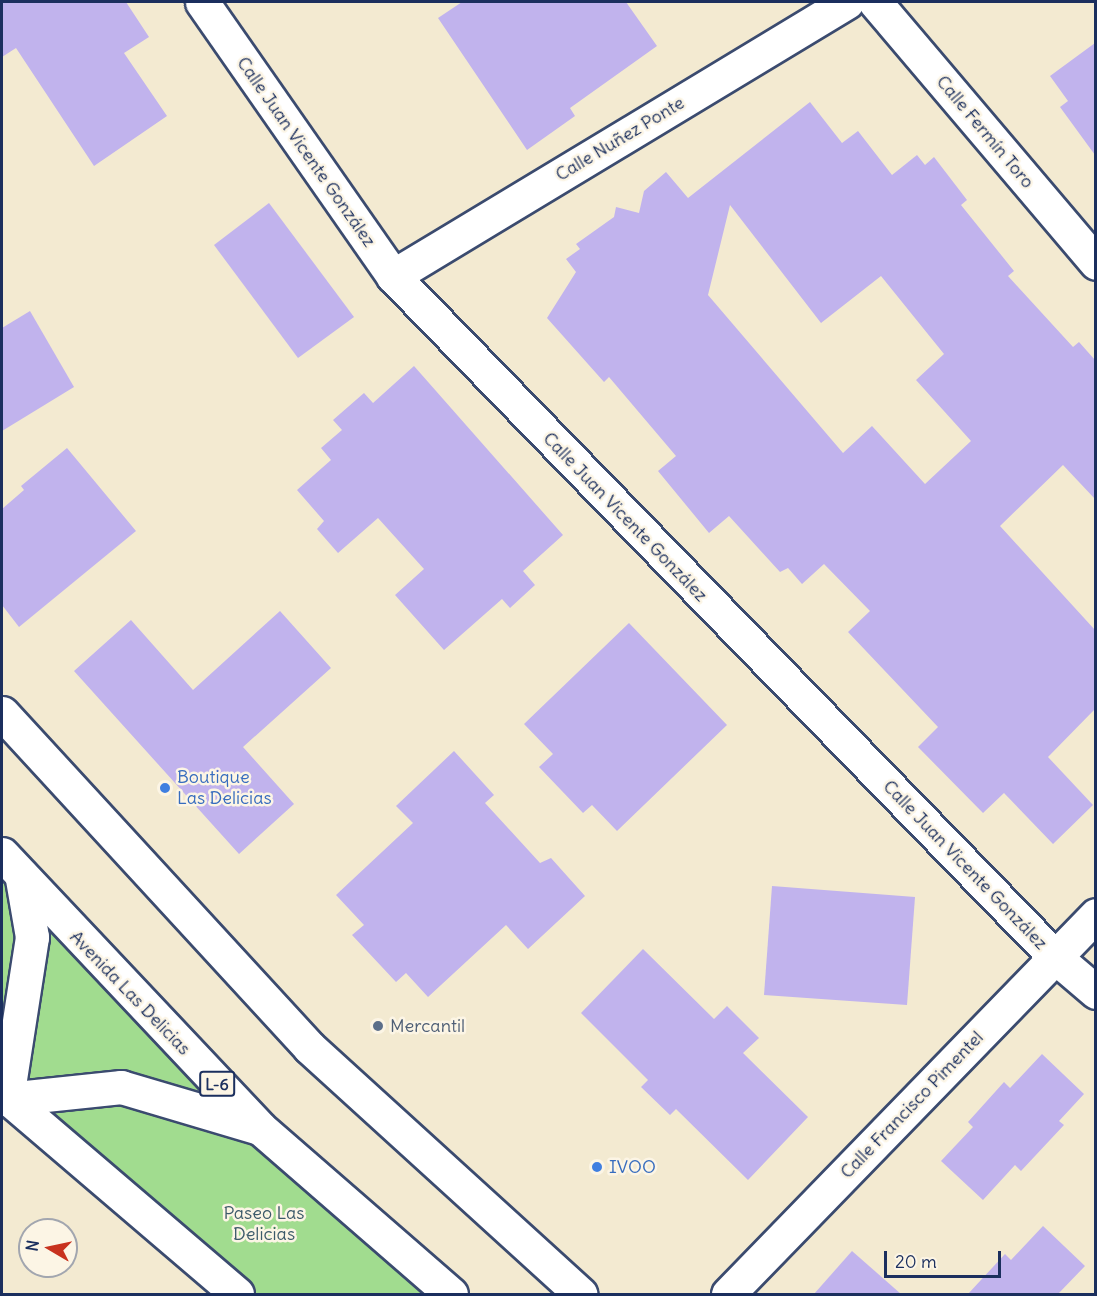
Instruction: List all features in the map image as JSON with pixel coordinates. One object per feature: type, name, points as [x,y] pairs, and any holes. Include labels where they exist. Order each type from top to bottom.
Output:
[{"type":"street","name":"Calle Juan Vicente González","points":[[202,2],[393,276],[1055,957],[1095,992]]},
{"type":"street","name":"Calle Nuñez Ponte","points":[[393,276],[847,2]]},
{"type":"street","name":"Calle Fermín Toro","points":[[875,2],[1095,263]]},
{"type":"street","points":[[2,713],[309,1047],[580,1294]]},
{"type":"street","name":"Avenida Las Delicias","points":[[2,854],[22,879],[260,1128],[451,1294]]},
{"type":"street","points":[[3,1102],[32,937],[22,879]]},
{"type":"street","name":"Calle Francisco Pimentel","points":[[728,1294],[1095,915]]},
{"type":"street","points":[[3,1102],[121,1087],[260,1128]]},
{"type":"street","points":[[3,1102],[70,1148],[230,1292]]},
{"type":"green space","name":"Paseo Las Delicias","points":[[2,854],[452,1294],[237,1294],[2,1093]]},
{"type":"building","points":[[2,2],[126,2],[149,37],[124,53],[167,116],[94,166],[16,48],[2,57]]},
{"type":"building","points":[[462,2],[626,2],[657,46],[570,108],[575,116],[527,150],[438,18]]},
{"type":"building","points":[[1095,43],[1095,155],[1060,107],[1068,101],[1050,76]]},
{"type":"building","points":[[810,102],[842,143],[858,131],[892,175],[917,155],[925,165],[934,157],[967,200],[961,205],[1014,271],[1008,276],[1073,347],[1079,342],[1095,360],[1095,499],[1063,465],[1000,526],[1095,630],[1095,709],[1048,757],[1093,805],[1053,844],[1004,793],[983,813],[918,747],[938,727],[848,632],[870,611],[824,564],[802,584],[788,568],[780,572],[729,516],[709,533],[658,471],[676,456],[609,377],[604,382],[547,318],[576,272],[566,259],[580,249],[576,244],[614,217],[616,207],[639,213],[644,191],[666,172],[688,198]],"holes":[[[730,205],[821,323],[881,276],[944,354],[916,380],[971,441],[925,484],[872,426],[843,453],[708,295]]]},
{"type":"building","points":[[269,203],[354,317],[298,358],[214,245]]},
{"type":"building","points":[[30,311],[74,387],[2,431],[2,328]]},
{"type":"building","points":[[414,366],[563,535],[523,571],[535,585],[510,608],[502,599],[444,650],[395,595],[424,569],[378,518],[338,553],[317,529],[324,521],[297,490],[331,460],[321,448],[342,430],[333,420],[364,393],[373,403]]},
{"type":"building","points":[[67,448],[136,531],[19,627],[2,605],[2,509],[24,490],[21,486]]},
{"type":"building","points":[[280,611],[331,668],[243,747],[294,804],[239,854],[74,671],[131,620],[193,690]]},
{"type":"building","points":[[629,623],[727,725],[617,831],[592,805],[583,813],[539,767],[553,754],[524,724]]},
{"type":"building","points":[[454,751],[494,795],[485,803],[540,863],[551,858],[585,896],[528,949],[506,925],[428,997],[406,973],[396,982],[352,935],[364,925],[336,895],[413,823],[396,806]]},
{"type":"building","points":[[772,886],[915,897],[907,1005],[764,995]]},
{"type":"building","points":[[643,949],[714,1019],[727,1006],[759,1038],[743,1053],[808,1117],[748,1180],[676,1109],[670,1115],[641,1087],[648,1080],[581,1013]]},
{"type":"building","points":[[1042,1054],[1084,1094],[1059,1121],[1064,1125],[1021,1171],[1015,1165],[983,1200],[941,1161],[973,1127],[968,1122],[1004,1082],[1010,1088]]},
{"type":"building","points":[[1043,1226],[1085,1266],[1058,1294],[968,1294],[1005,1254],[1011,1260]]},
{"type":"building","points":[[852,1251],[901,1294],[814,1294]]},
{"type":"place","name":"Boutique Las Delicias","points":[[165,788]]},
{"type":"place","name":"Mercantil","points":[[378,1026]]},
{"type":"place","name":"IVOO","points":[[597,1167]]}]
